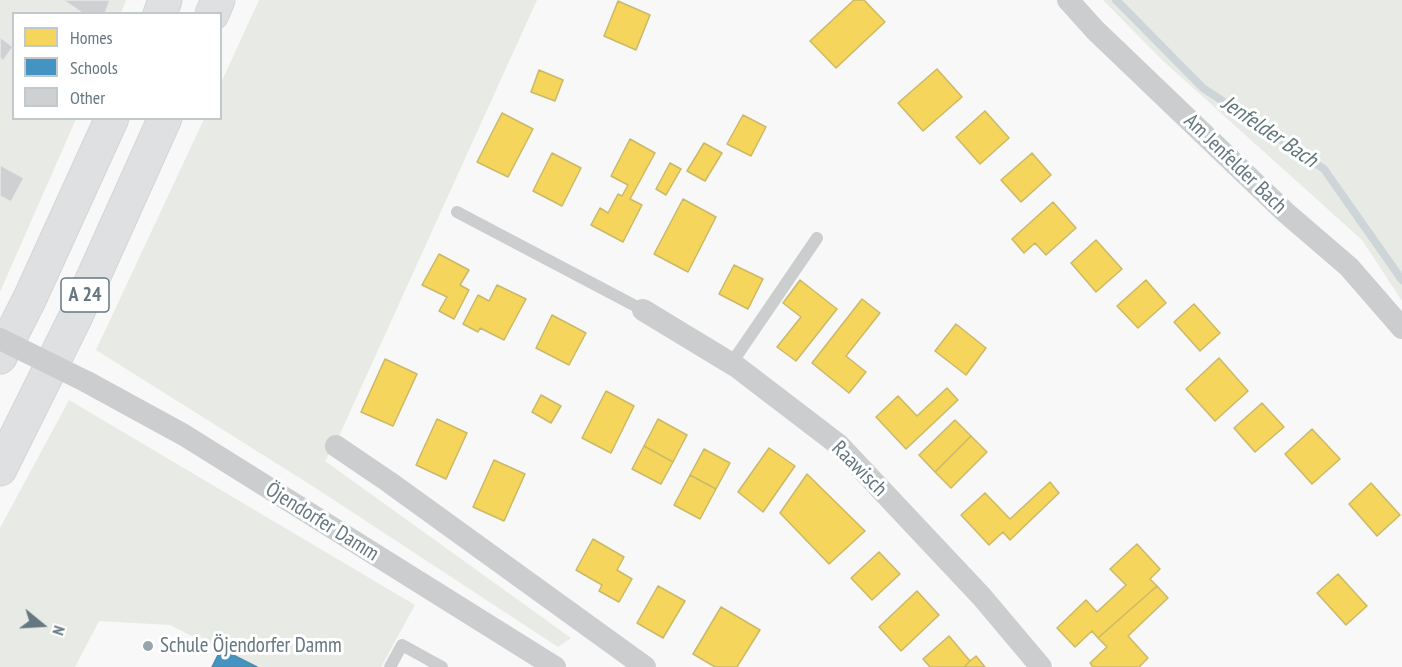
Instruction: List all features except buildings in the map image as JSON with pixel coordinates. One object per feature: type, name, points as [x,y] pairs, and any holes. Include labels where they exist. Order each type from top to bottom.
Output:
[{"type":"highway","name":"A 24","points":[[0,357],[30,298],[111,120]]},
{"type":"highway","name":"A 24","points":[[0,469],[75,318],[164,120]]},
{"type":"street","name":"Am Jenfelder Bach","points":[[1068,0],[1095,30],[1285,212],[1349,267],[1402,328]]},
{"type":"street","name":"Raawisch","points":[[644,310],[731,364],[839,446],[982,597],[1041,667]]},
{"type":"street","name":"Öjendorfer Damm","points":[[0,339],[87,382],[183,435],[555,667]]},
{"type":"street","points":[[336,446],[645,667]]},
{"type":"lane","points":[[457,212],[644,310]]},
{"type":"lane","points":[[731,364],[817,238]]},
{"type":"lane","points":[[390,667],[402,645],[442,667]]},
{"type":"shaded area","points":[[0,0],[126,0],[121,12],[12,12],[12,120],[76,120],[0,292]]},
{"type":"shaded area","points":[[259,0],[537,0],[339,436],[325,461],[571,638],[558,647],[314,487],[96,350],[204,120],[222,120],[222,81]]},
{"type":"shaded area","points":[[1103,0],[1402,0],[1402,301],[1362,240],[1162,60]]},
{"type":"shaded area","points":[[69,400],[415,605],[381,667],[253,667],[170,625],[99,621],[75,667],[0,667],[0,528]]},
{"type":"waterway","name":"Jenfelder Bach","points":[[1116,0],[1203,88],[1324,169],[1402,280]]},
{"type":"place","name":"Schule Öjendorfer Damm","points":[[148,646]]}]
